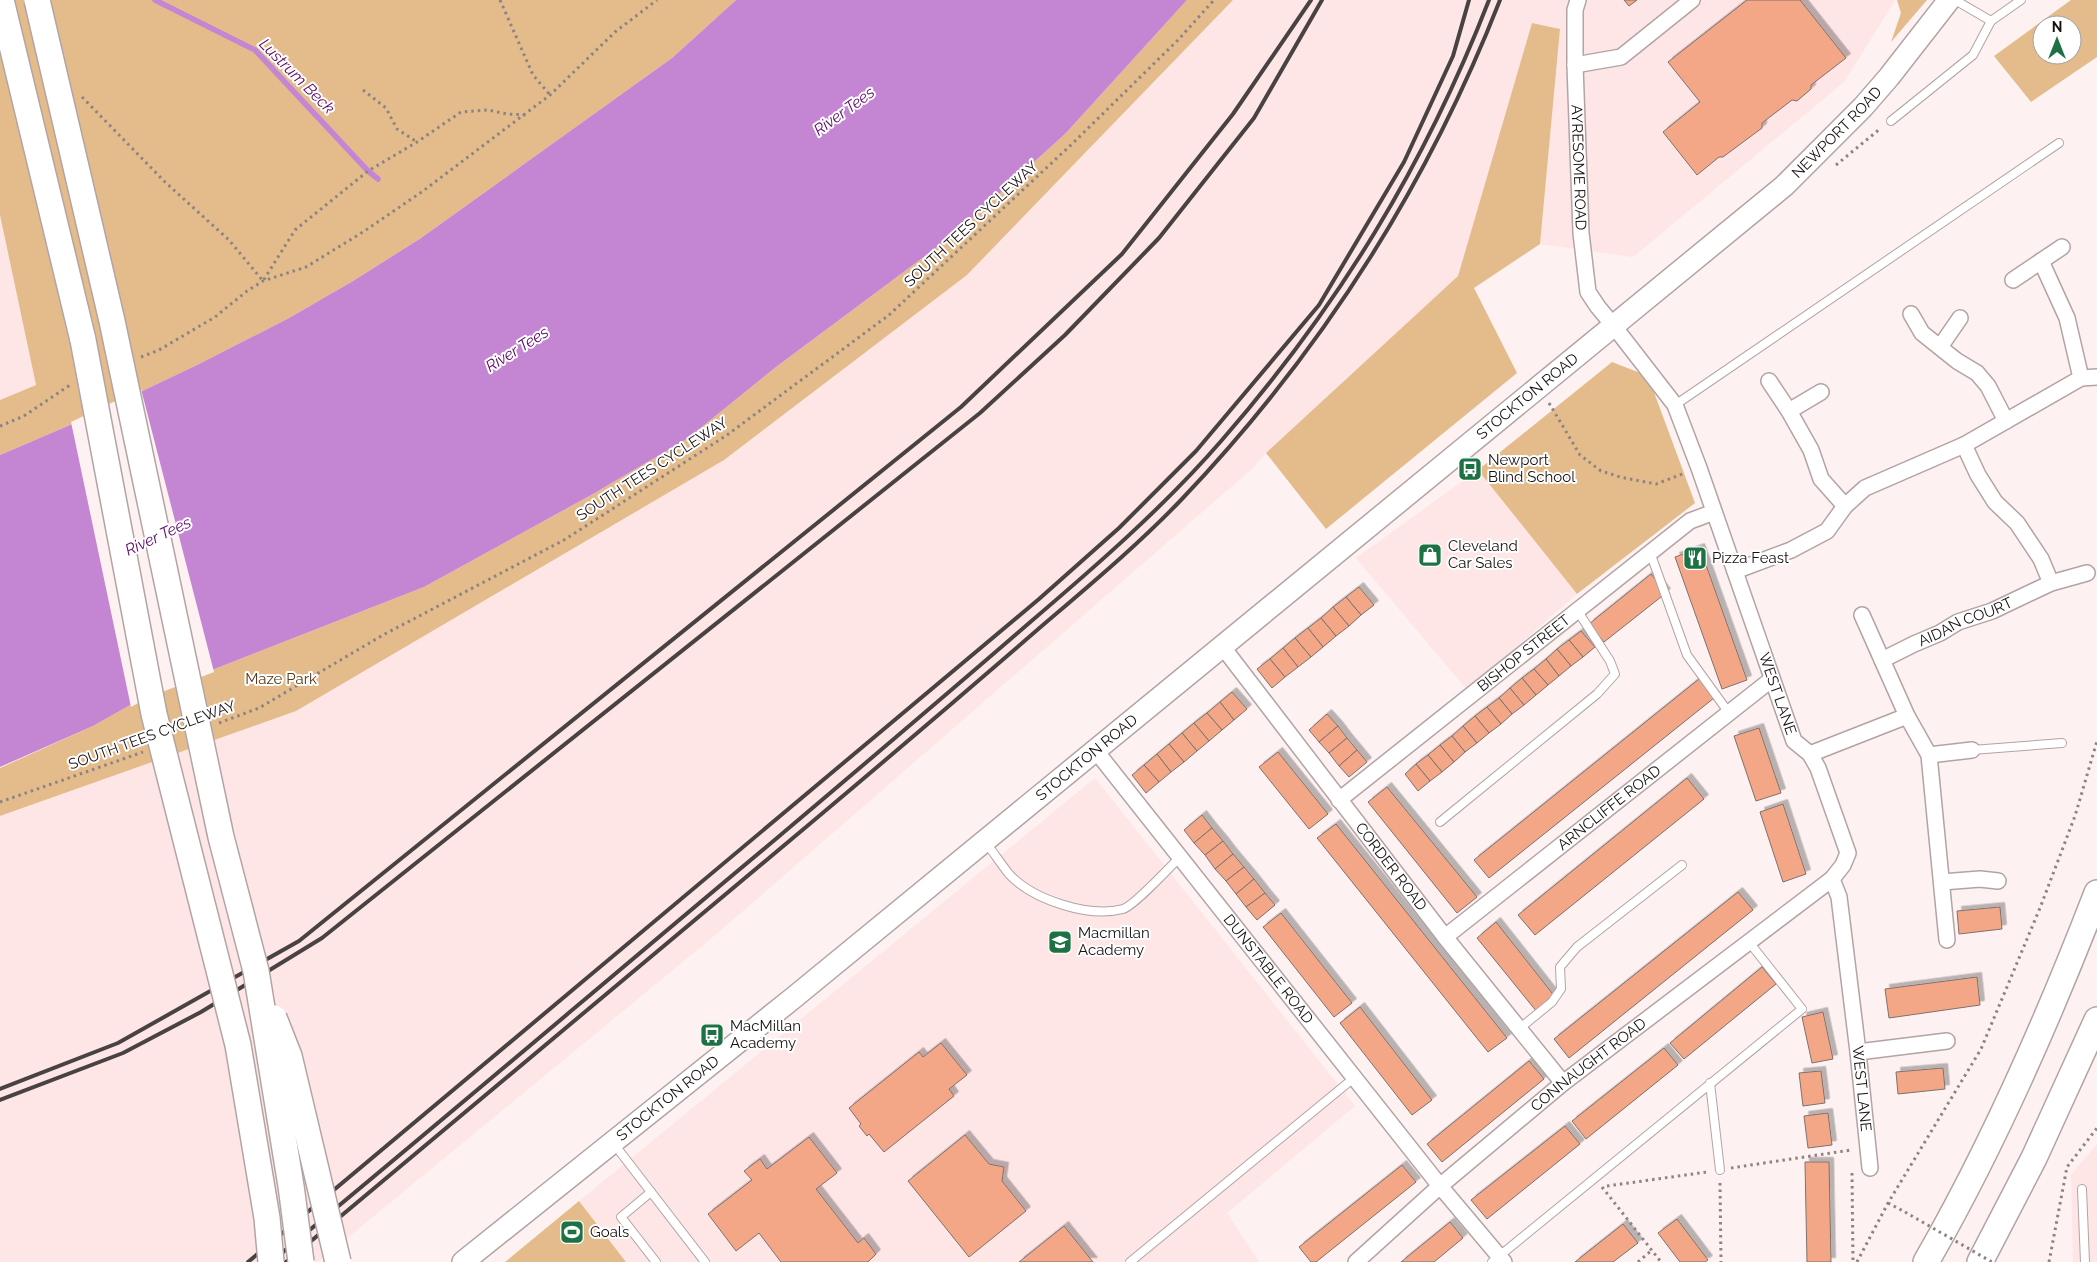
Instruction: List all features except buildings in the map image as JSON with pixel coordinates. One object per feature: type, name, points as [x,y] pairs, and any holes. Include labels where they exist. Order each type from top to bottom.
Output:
[{"type":"highway","points":[[1,0],[83,340],[154,714],[238,1045],[267,1218],[270,1262]]},
{"type":"highway","points":[[37,0],[112,321],[221,837],[256,971],[291,1186],[301,1262]]},
{"type":"highway","points":[[1926,1262],[2001,1122],[2068,968],[2097,893]]},
{"type":"highway","points":[[256,971],[289,1056],[338,1262]]},
{"type":"highway","points":[[1980,1262],[2034,1158],[2097,1020]]},
{"type":"main road","name":"NEWPORT ROAD","points":[[1708,250],[1784,186],[1863,107],[1949,0]]},
{"type":"main road","name":"STOCKTON ROAD","points":[[463,1262],[1096,751],[1539,388],[1613,325],[1708,250]]},
{"type":"street","name":"AYRESOME ROAD","points":[[1578,0],[1575,10],[1575,65],[1581,233],[1588,292],[1598,308],[1613,325]]},
{"type":"street","points":[[1575,65],[1621,57],[1692,0]]},
{"type":"street","points":[[2014,280],[2062,246]]},
{"type":"street","points":[[2041,261],[2067,318],[2081,378]]},
{"type":"street","points":[[1910,314],[1922,333],[1957,361],[1977,373],[1988,386],[2006,421]]},
{"type":"street","points":[[1940,347],[1960,318]]},
{"type":"street","name":"WEST LANE","points":[[1613,325],[1675,405],[1699,468],[1794,740],[1810,754],[1818,768],[1848,852],[1843,865],[1832,879],[1839,897],[1870,1168]]},
{"type":"street","points":[[1735,570],[1790,550],[1827,531],[1845,506],[1865,488],[1964,445],[2081,378],[2097,377]]},
{"type":"street","points":[[1768,381],[1789,411],[1811,450],[1821,479],[1845,506]]},
{"type":"street","points":[[1789,411],[1822,392]]},
{"type":"street","points":[[1964,445],[1978,475],[1995,502],[2017,523],[2041,559],[2051,583]]},
{"type":"street","name":"BISHOP STREET","points":[[1339,800],[1690,521],[1714,512]]},
{"type":"street","name":"AIDAN COURT","points":[[1882,660],[1940,633],[1958,622],[1992,611],[2051,583],[2087,573]]},
{"type":"street","points":[[1862,615],[1907,716],[1929,755],[1948,940]]},
{"type":"street","name":"CORDER ROAD","points":[[1222,646],[1444,937],[1562,1083]]},
{"type":"street","name":"ARNCLIFFE ROAD","points":[[1444,937],[1772,679]]},
{"type":"street","points":[[1810,754],[1907,716]]},
{"type":"street","points":[[1929,755],[1972,750]]},
{"type":"street","name":"DUNSTABLE ROAD","points":[[1096,751],[1498,1260]]},
{"type":"street","name":"CONNAUGHT ROAD","points":[[1356,1262],[1440,1186],[1562,1083],[1832,879]]},
{"type":"street","points":[[1942,882],[1998,881]]},
{"type":"street","points":[[1858,1052],[1947,1042]]},
{"type":"lane","points":[[1954,0],[1991,21]]},
{"type":"lane","name":"NEWPORT ROAD","points":[[1891,121],[1973,55],[1991,21],[2021,0]]},
{"type":"lane","points":[[1675,405],[2059,143]]},
{"type":"lane","points":[[1650,552],[1687,655],[1729,713]]},
{"type":"lane","points":[[1440,822],[1597,694],[1615,674],[1610,661],[1577,610]]},
{"type":"lane","points":[[1972,750],[2062,743]]},
{"type":"lane","points":[[985,841],[1010,875],[1038,896],[1086,911],[1124,909],[1149,888],[1180,857]]},
{"type":"lane","points":[[1519,1029],[1552,1002],[1561,990],[1560,967],[1576,946],[1682,865]]},
{"type":"lane","points":[[1498,1260],[1802,1009],[1749,942]]},
{"type":"lane","points":[[1130,1262],[1355,1077]]},
{"type":"lane","points":[[1710,1084],[1720,1170]]},
{"type":"lane","points":[[613,1142],[704,1262]]},
{"type":"lane","points":[[2082,1189],[2086,1262]]},
{"type":"lane","points":[[651,1192],[621,1217],[656,1262]]},
{"type":"path","points":[[500,0],[533,75],[550,95]]},
{"type":"path","points":[[133,360],[159,350],[215,317],[247,291],[263,282],[306,267],[363,232],[526,115],[550,95],[615,32],[657,0]]},
{"type":"path","name":"SOUTH TEES CYCLEWAY","points":[[214,725],[259,708],[383,635],[564,540],[727,435],[889,316],[1073,143],[1178,40],[1214,0]]},
{"type":"path","points":[[363,90],[386,108],[397,129],[417,142]]},
{"type":"path","points":[[80,95],[164,182],[229,240],[263,282]]},
{"type":"path","points":[[263,282],[295,230],[368,172],[461,112],[488,110],[526,115]]},
{"type":"path","points":[[0,426],[24,416],[73,382]]},
{"type":"path","points":[[1539,388],[1580,455],[1601,471],[1656,484],[1699,468]]},
{"type":"path","points":[[1858,1262],[1888,1203],[1981,1050],[2040,908],[2075,816],[2097,741]]},
{"type":"path","name":"SOUTH TEES CYCLEWAY","points":[[0,802],[150,749]]},
{"type":"path","points":[[2049,1262],[2067,1167],[2097,1128]]},
{"type":"path","points":[[1602,1186],[1869,1147]]},
{"type":"path","points":[[1853,1262],[1852,1168],[1870,1168]]},
{"type":"path","points":[[1720,1170],[1720,1262]]},
{"type":"path","points":[[1595,1178],[1661,1262]]},
{"type":"path","points":[[1888,1203],[1992,1262]]},
{"type":"path","points":[[1638,1262],[1652,1250]]},
{"type":"shaded area","points":[[1233,0],[1895,0],[1844,82],[1633,257],[1540,244],[1560,29],[1532,23],[1458,276],[1266,453],[1254,467],[713,937],[318,1262],[0,1262],[0,816],[296,711],[967,275]]},
{"type":"shaded area","points":[[0,215],[36,385],[0,400]]},
{"type":"shaded area","points":[[1478,470],[1577,594],[1467,690],[1356,558]]},
{"type":"shaded area","name":"Macmillan Academy","points":[[1095,778],[1355,1106],[1227,1213],[1259,1262],[626,1262],[579,1201]]},
{"type":"shaded area","points":[[2097,1144],[2097,1262],[2073,1262],[2071,1175]]},
{"type":"green space","points":[[0,0],[736,0],[672,58],[421,238],[353,281],[289,318],[199,364],[77,422],[0,455],[0,400],[36,385],[0,215]]},
{"type":"green space","name":"Maze Park","points":[[1187,0],[1233,0],[967,275],[724,460],[296,711],[0,816],[0,768],[93,726],[148,695],[424,587],[593,494],[687,439],[776,367],[956,233],[1066,133]]},
{"type":"green space","points":[[1897,0],[1927,0],[1891,42],[1901,13]]},
{"type":"green space","points":[[2071,0],[2097,0],[2097,57],[2031,102],[1994,56],[2032,28],[2032,65],[2082,65],[2082,15],[2050,15]]},
{"type":"green space","points":[[1532,23],[1560,29],[1540,244],[1474,288],[1517,373],[1326,529],[1266,453],[1458,276]]},
{"type":"green space","points":[[1612,362],[1648,376],[1695,503],[1577,594],[1478,470]]},
{"type":"green space","name":"Goals","points":[[579,1201],[626,1262],[505,1262]]},
{"type":"water","name":"River Tees","points":[[736,0],[1187,0],[1066,133],[956,233],[776,367],[687,439],[593,494],[424,587],[148,695],[93,726],[0,767],[0,455],[77,422],[199,364],[289,318],[353,281],[421,238],[672,58]]},
{"type":"pier","points":[[141,389],[214,672],[149,697],[131,707],[71,422]]},
{"type":"waterway","name":"Lustrum Beck","points":[[155,0],[255,50],[368,171],[378,179]]},
{"type":"railway","points":[[0,1089],[118,1043],[299,941],[961,407],[1122,254],[1233,114],[1311,0]]},
{"type":"railway","points":[[0,1100],[123,1053],[201,1012],[322,938],[980,413],[1065,335],[1159,238],[1254,118],[1322,0]]},
{"type":"railway","points":[[248,1262],[1039,599],[1119,528],[1196,451],[1319,305],[1404,162],[1453,56],[1469,0]]},
{"type":"railway","points":[[271,1262],[934,705],[1104,558],[1177,489],[1264,390],[1341,286],[1407,177],[1437,120],[1489,0]]},
{"type":"railway","points":[[286,1262],[924,727],[1110,567],[1181,500],[1232,444],[1280,386],[1324,327],[1365,266],[1439,137],[1471,70],[1500,0]]},
{"type":"place","name":"Newport Blind School","points":[[1470,469]]},
{"type":"place","name":"Cleveland Car Sales","points":[[1430,555]]},
{"type":"place","name":"Pizza Feast","points":[[1695,558]]},
{"type":"place","name":"Macmillan Academy","points":[[1060,942]]},
{"type":"place","name":"MacMillan Academy","points":[[712,1035]]},
{"type":"place","name":"Goals","points":[[572,1232]]}]
